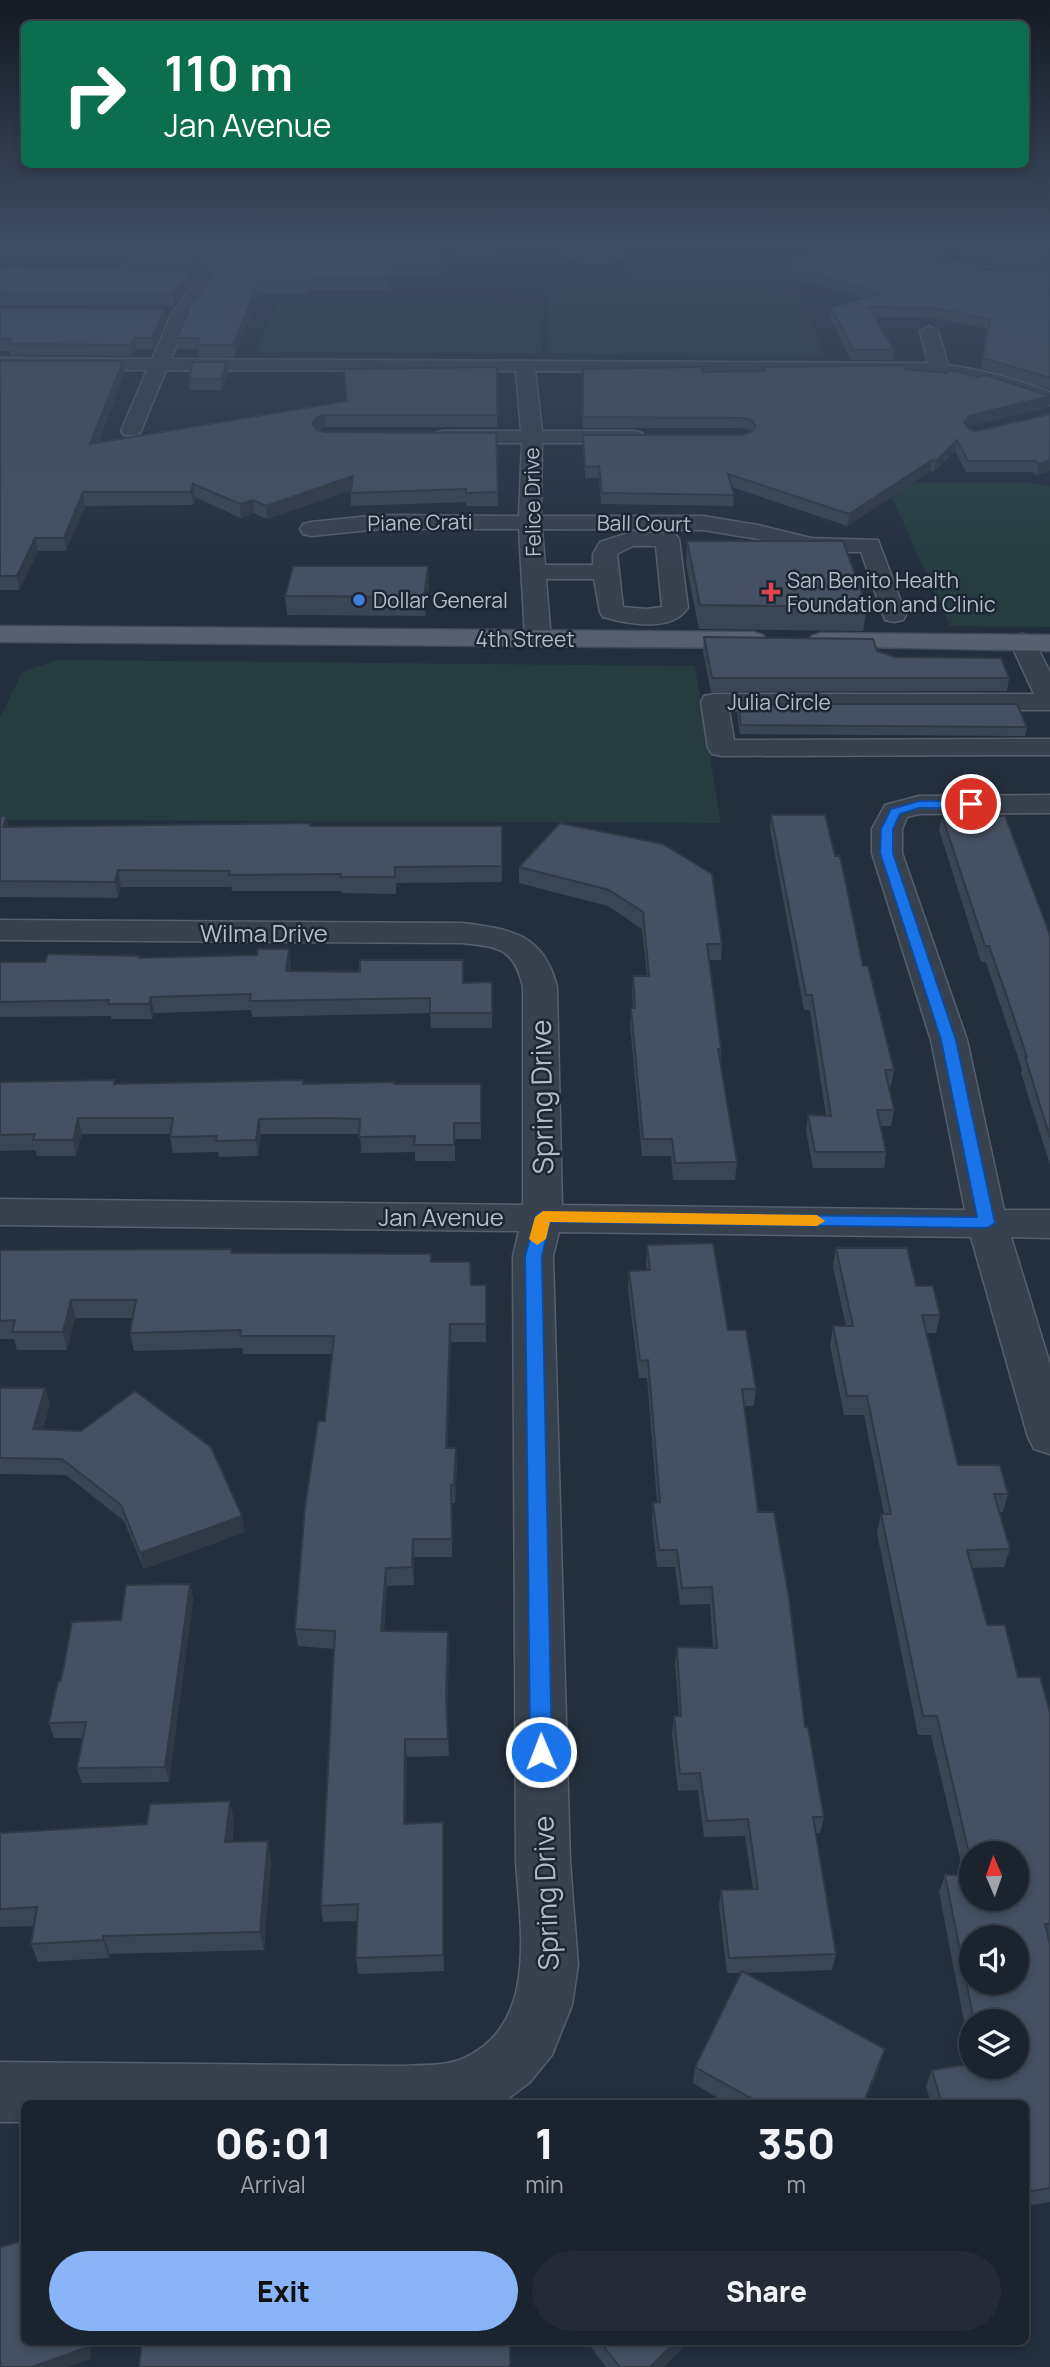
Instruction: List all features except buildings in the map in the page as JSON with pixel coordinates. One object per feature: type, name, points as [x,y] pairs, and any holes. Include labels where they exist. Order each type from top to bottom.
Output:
[{"type":"main road","name":"4th Street","points":[[2,637],[774,640]]},
{"type":"main road","points":[[801,641],[1050,643]]},
{"type":"street","points":[[131,431],[162,354]]},
{"type":"street","points":[[935,354],[939,368]]},
{"type":"street","points":[[0,364],[939,368],[1006,382],[1050,400]]},
{"type":"street","name":"Felice Drive","points":[[525,365],[532,438],[530,522],[538,639]]},
{"type":"street","points":[[428,437],[651,437]]},
{"type":"street","name":"Piane Crati","points":[[311,529],[380,522],[530,522]]},
{"type":"street","name":"Ball Court","points":[[530,522],[703,523],[758,532],[811,545]]},
{"type":"street","points":[[667,538],[676,608],[673,612],[612,612],[605,572],[605,554],[608,547],[631,539],[667,538],[697,538],[732,549],[764,554],[791,551],[811,545],[870,545],[894,615]]},
{"type":"street","points":[[534,572],[605,572]]},
{"type":"street","points":[[1023,642],[1050,701]]},
{"type":"street","name":"Julia Circle","points":[[1050,701],[715,702],[722,748],[1050,747]]},
{"type":"street","points":[[1050,804],[919,804],[895,811],[887,829],[887,853],[948,1040],[987,1223],[1050,1437]]},
{"type":"street","name":"Wilma Drive","points":[[0,930],[462,933],[490,936],[524,951]]},
{"type":"street","name":"Spring Drive","points":[[0,2092],[370,2095],[432,2093],[471,2087],[494,2074],[510,2061],[535,2026],[548,1985],[550,1950],[543,1862],[533,1256],[543,1217],[540,988],[535,965],[524,951]]},
{"type":"street","name":"Jan Avenue","points":[[0,1212],[1050,1224]]},
{"type":"green space","points":[[612,354],[822,354],[823,356]]},
{"type":"green space","points":[[885,482],[1027,482],[1050,486],[1050,627],[950,626]]},
{"type":"green space","points":[[57,660],[695,666],[721,823],[0,820],[0,718],[22,672]]},
{"type":"slow traffic","points":[[537,1239],[543,1217],[817,1221]]},
{"type":"place","name":"San Benito Health Foundation and Clinic","points":[[771,592]]},
{"type":"place","name":"Dollar General","points":[[359,600]]},
{"type":"route","points":[[541,1752],[533,1256],[543,1217],[987,1223],[948,1040],[887,853],[887,829],[895,811],[919,804],[971,804]]}]
